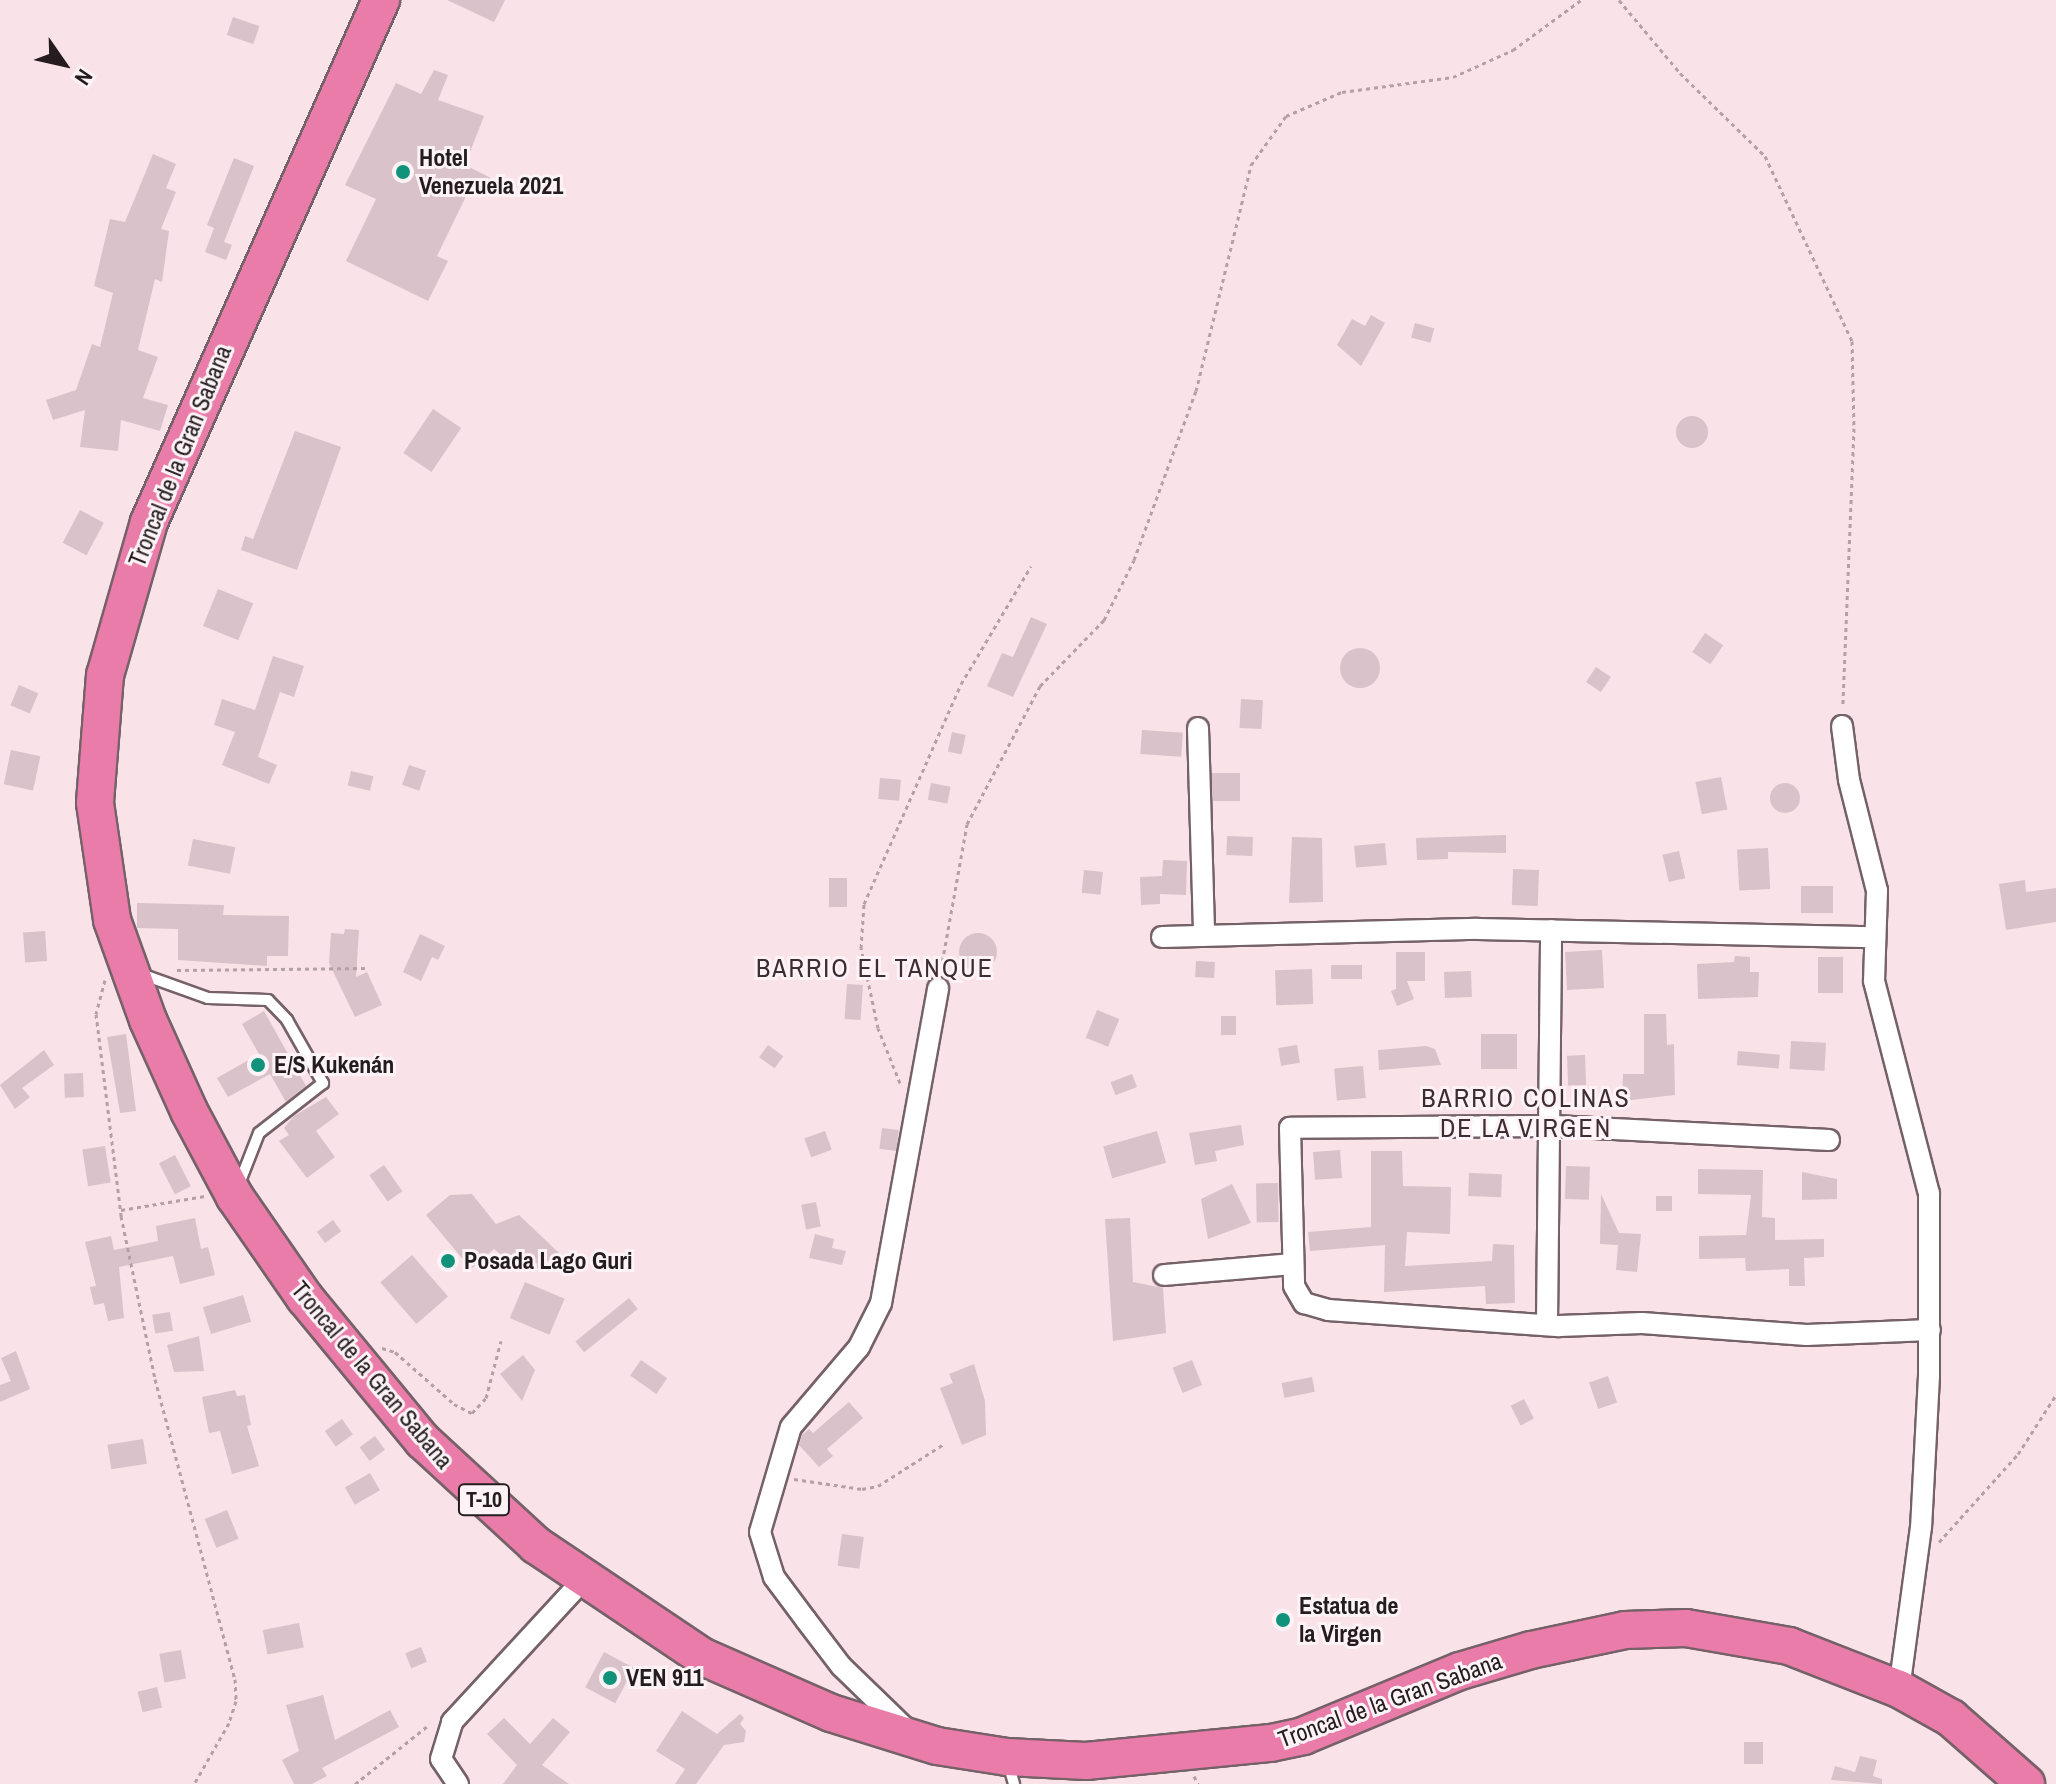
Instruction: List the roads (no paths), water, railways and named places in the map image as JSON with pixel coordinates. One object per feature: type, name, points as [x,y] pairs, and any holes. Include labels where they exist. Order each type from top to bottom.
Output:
[{"type":"highway","name":"Troncal de la Gran Sabana","points":[[381,0],[169,470],[124,605],[99,715],[95,803],[103,883],[125,961],[189,1111],[233,1194],[359,1366],[476,1493],[583,1580],[735,1673],[831,1713],[1010,1770],[1139,1759],[1271,1743],[1303,1736],[1460,1671],[1571,1640],[1656,1627],[1754,1637],[1829,1659],[1899,1689],[1951,1718],[2026,1784]]},
{"type":"street","points":[[1842,726],[1849,780],[1874,865],[1873,937],[1880,1010],[1909,1103],[1929,1193],[1930,1330],[1921,1527],[1899,1689]]},
{"type":"street","points":[[1198,728],[1204,936]]},
{"type":"street","points":[[1162,937],[1551,930],[1873,937]]},
{"type":"street","points":[[1547,1324],[1551,930]]},
{"type":"street","points":[[920,1741],[841,1666],[774,1577],[760,1532],[791,1427],[859,1347],[881,1303],[938,988]]},
{"type":"street","points":[[1829,1140],[1549,1126],[1290,1128],[1292,1264],[1296,1293],[1316,1308],[1547,1324],[1642,1323],[1807,1335],[1930,1330]]},
{"type":"street","points":[[1164,1275],[1292,1264]]},
{"type":"street","points":[[458,1784],[441,1759],[452,1722],[583,1580]]},
{"type":"lane","points":[[125,961],[208,998],[268,1000],[287,1020],[323,1083],[259,1133],[233,1194]]},
{"type":"place","name":"Hotel Venezuela 2021","points":[[403,172]]},
{"type":"place","name":"E/S Kukenán","points":[[258,1065]]},
{"type":"place","name":"Posada Lago Guri","points":[[448,1261]]},
{"type":"place","name":"Estatua de la Virgen","points":[[1283,1620]]},
{"type":"place","name":"VEN 911","points":[[610,1678]]},
{"type":"district","name":"BARRIO EL TANQUE","points":[[875,968]]},
{"type":"district","name":"BARRIO COLINAS DE LA VIRGEN","points":[[1526,1113]]}]
